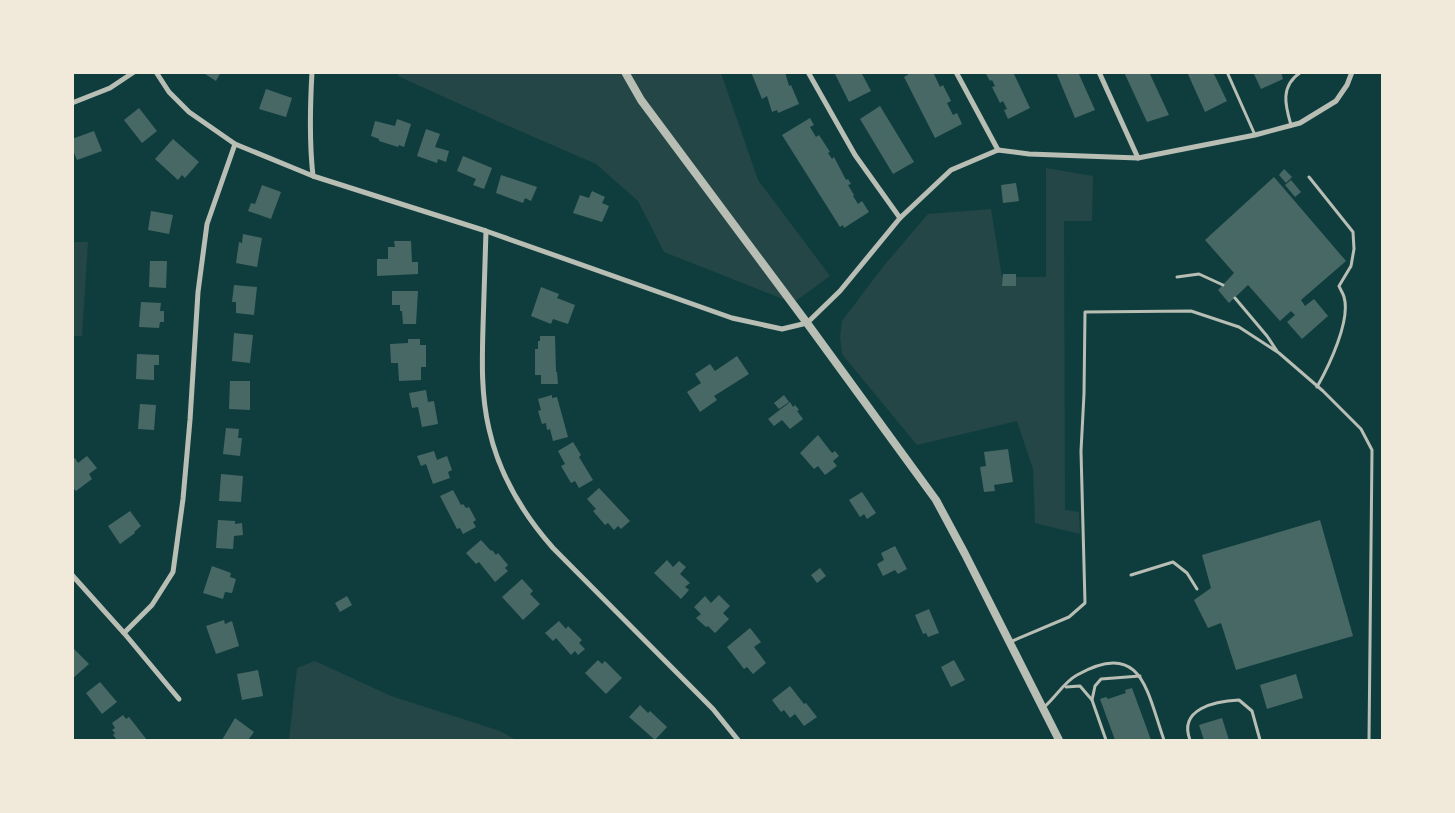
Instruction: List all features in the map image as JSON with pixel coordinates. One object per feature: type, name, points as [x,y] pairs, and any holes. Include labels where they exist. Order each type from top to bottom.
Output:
[{"type":"street","points":[[72,103],[110,88],[134,72]]},
{"type":"street","points":[[156,72],[168,92],[189,112],[235,144],[313,176],[486,231],[732,318],[782,329],[807,323],[840,291],[900,218],[951,170],[998,150],[1029,154],[1138,158],[1255,134],[1300,123],[1336,101],[1347,85],[1352,72]]},
{"type":"street","points":[[312,72],[310,155],[313,176]]},
{"type":"street","points":[[625,72],[641,100],[936,500],[1059,740]]},
{"type":"street","points":[[808,72],[855,155],[900,218]]},
{"type":"street","points":[[956,72],[998,150]]},
{"type":"street","points":[[1099,72],[1138,158]]},
{"type":"street","points":[[124,633],[152,605],[173,572],[184,489],[198,292],[207,224],[235,144]]},
{"type":"street","points":[[486,231],[482,363],[484,396],[493,444],[513,492],[531,521],[554,548],[713,709],[738,740]]},
{"type":"street","points":[[72,575],[179,699]]},
{"type":"lane","points":[[1227,72],[1255,134]]},
{"type":"lane","points":[[1291,125],[1285,104],[1287,88],[1296,75],[1301,72]]},
{"type":"lane","points":[[1310,177],[1353,232],[1354,249],[1351,266],[1339,286],[1344,298],[1344,318],[1340,337],[1329,367],[1317,387]]},
{"type":"lane","points":[[1177,277],[1199,274],[1223,285]]},
{"type":"lane","points":[[1235,298],[1279,353]]},
{"type":"lane","points":[[1010,642],[1068,617],[1085,603],[1080,451],[1084,394],[1086,312],[1191,311],[1239,327],[1279,353],[1361,429],[1372,450],[1369,740]]},
{"type":"lane","points":[[1131,575],[1173,562],[1187,573],[1197,589]]},
{"type":"lane","points":[[1043,707],[1054,699],[1076,676],[1110,662],[1125,664],[1141,676],[1164,740]]},
{"type":"lane","points":[[1092,700],[1095,686],[1101,679],[1141,676]]},
{"type":"lane","points":[[1063,688],[1080,686],[1092,700],[1106,740]]},
{"type":"lane","points":[[1190,740],[1187,722],[1194,713],[1222,700],[1239,700],[1252,711],[1260,740]]},
{"type":"shaded area","points":[[399,72],[721,73],[758,180],[830,276],[793,303],[664,252],[638,201],[596,164],[398,76]]},
{"type":"shaded area","points":[[1046,168],[1093,176],[1092,221],[1064,221],[1065,510],[1079,512],[1080,534],[1035,523],[1033,469],[1017,421],[917,445],[842,354],[840,338],[842,321],[882,268],[928,214],[991,209],[1002,277],[1046,277]]},
{"type":"shaded area","points":[[73,242],[88,242],[82,336],[73,336]]},
{"type":"shaded area","points":[[315,661],[391,696],[500,731],[516,740],[289,740],[297,668]]},
{"type":"building","points":[[202,72],[221,72],[216,81]]},
{"type":"building","points":[[751,72],[785,72],[789,86],[791,85],[799,104],[778,113],[777,110],[772,112],[767,96],[762,99]]},
{"type":"building","points":[[834,72],[861,72],[871,91],[849,102]]},
{"type":"building","points":[[912,72],[938,72],[934,74],[940,87],[943,85],[951,101],[947,103],[953,115],[957,113],[962,124],[935,138],[904,77]]},
{"type":"building","points":[[985,72],[1013,72],[1030,108],[1008,119],[1004,110],[1007,109],[1003,101],[1000,103],[992,87],[995,86]]},
{"type":"building","points":[[1056,72],[1078,72],[1095,110],[1075,118]]},
{"type":"building","points":[[1124,72],[1149,72],[1169,115],[1147,122]]},
{"type":"building","points":[[1187,72],[1213,72],[1227,101],[1205,112]]},
{"type":"building","points":[[1253,72],[1281,72],[1283,79],[1261,89]]},
{"type":"building","points":[[266,89],[292,98],[286,117],[259,109]]},
{"type":"building","points":[[880,106],[914,162],[893,174],[860,119]]},
{"type":"building","points":[[139,108],[157,131],[142,143],[124,120]]},
{"type":"building","points":[[810,118],[814,125],[810,127],[816,137],[819,135],[830,152],[828,153],[832,159],[834,157],[846,180],[848,179],[851,184],[848,185],[858,204],[862,201],[869,212],[844,228],[843,225],[840,227],[782,135]]},
{"type":"building","points":[[397,119],[411,124],[404,147],[379,141],[379,139],[371,136],[375,121],[395,126]]},
{"type":"building","points":[[426,129],[440,134],[435,147],[449,151],[446,162],[438,159],[437,163],[417,156]]},
{"type":"building","points":[[94,131],[102,151],[77,160],[72,148],[72,139]]},
{"type":"building","points":[[173,139],[199,162],[185,178],[182,175],[178,180],[155,159]]},
{"type":"building","points":[[463,156],[492,168],[484,189],[473,185],[476,179],[457,171]]},
{"type":"building","points":[[1284,169],[1292,177],[1286,183],[1279,175]]},
{"type":"building","points":[[501,175],[537,187],[531,201],[525,198],[523,203],[496,193]]},
{"type":"building","points":[[1274,177],[1346,261],[1301,300],[1305,306],[1314,299],[1328,316],[1302,339],[1287,322],[1295,315],[1291,311],[1280,321],[1248,285],[1229,303],[1218,290],[1234,273],[1205,240]]},
{"type":"building","points":[[1291,180],[1301,192],[1295,197],[1285,185]]},
{"type":"building","points":[[1016,183],[1019,201],[1003,203],[1001,185]]},
{"type":"building","points":[[262,185],[281,192],[271,219],[248,211],[251,203],[255,204]]},
{"type":"building","points":[[592,191],[605,197],[602,203],[609,206],[602,222],[573,213],[580,195],[589,198]]},
{"type":"building","points":[[151,211],[173,215],[169,234],[148,230]]},
{"type":"building","points":[[243,234],[262,238],[257,267],[236,263],[239,242],[242,243]]},
{"type":"building","points":[[394,241],[411,241],[412,262],[418,262],[418,274],[377,276],[377,259],[388,259],[388,247],[395,247]]},
{"type":"building","points":[[150,261],[167,261],[166,288],[149,287]]},
{"type":"building","points":[[1003,274],[1016,274],[1016,286],[1002,286]]},
{"type":"building","points":[[234,285],[257,287],[254,315],[236,313],[236,302],[232,302]]},
{"type":"building","points":[[541,287],[559,294],[557,298],[575,305],[568,324],[553,319],[551,324],[531,316]]},
{"type":"building","points":[[392,291],[418,291],[416,324],[403,324],[400,305],[392,305]]},
{"type":"building","points":[[141,302],[161,303],[160,311],[164,311],[164,322],[160,322],[159,328],[139,327]]},
{"type":"building","points":[[234,333],[253,335],[250,363],[232,361]]},
{"type":"building","points":[[540,336],[555,336],[558,384],[541,384],[541,375],[535,375],[535,349],[538,349]]},
{"type":"building","points":[[408,339],[420,339],[420,345],[426,345],[426,367],[421,367],[421,380],[399,381],[398,363],[391,363],[390,344],[408,343]]},
{"type":"building","points":[[137,354],[159,355],[159,365],[154,365],[154,380],[136,379]]},
{"type":"building","points":[[737,356],[749,374],[714,396],[717,400],[700,412],[687,392],[701,383],[695,374],[710,364],[715,371]]},
{"type":"building","points":[[230,381],[250,381],[250,410],[229,409]]},
{"type":"building","points":[[426,390],[428,402],[434,401],[438,424],[422,427],[418,407],[412,408],[409,393]]},
{"type":"building","points":[[552,395],[552,398],[557,397],[568,437],[553,441],[550,429],[547,430],[546,423],[542,424],[538,411],[541,410],[538,399]]},
{"type":"building","points":[[784,395],[789,402],[779,409],[774,403]]},
{"type":"building","points":[[790,402],[793,407],[795,405],[799,410],[797,411],[803,419],[790,429],[782,420],[774,426],[768,419]]},
{"type":"building","points":[[140,404],[156,405],[154,430],[138,429]]},
{"type":"building","points":[[226,428],[239,429],[238,438],[242,438],[240,456],[223,454]]},
{"type":"building","points":[[818,435],[832,453],[835,451],[839,456],[833,461],[837,466],[825,475],[818,466],[814,469],[800,453]]},
{"type":"building","points":[[573,442],[581,455],[579,457],[593,480],[579,488],[575,481],[571,483],[561,466],[565,464],[558,451]]},
{"type":"building","points":[[1008,449],[1013,482],[994,485],[995,491],[984,492],[980,467],[986,466],[984,452]]},
{"type":"building","points":[[434,451],[437,460],[447,456],[452,470],[448,472],[450,478],[433,484],[426,464],[421,466],[417,456]]},
{"type":"building","points":[[87,456],[97,468],[89,474],[92,479],[76,491],[72,487],[72,460],[75,458],[78,463]]},
{"type":"building","points":[[221,474],[243,476],[241,502],[219,501]]},
{"type":"building","points":[[599,488],[630,521],[621,529],[618,526],[614,530],[608,523],[605,525],[593,511],[596,509],[587,499]]},
{"type":"building","points":[[453,490],[461,505],[463,504],[466,508],[469,507],[476,520],[473,522],[476,527],[463,534],[460,528],[457,529],[440,496]]},
{"type":"building","points":[[862,492],[876,513],[867,519],[864,514],[860,517],[849,500]]},
{"type":"building","points":[[130,511],[141,526],[120,544],[108,526]]},
{"type":"building","points":[[218,520],[235,521],[235,524],[242,523],[243,535],[234,536],[233,549],[216,548]]},
{"type":"building","points":[[1320,520],[1353,636],[1236,670],[1221,623],[1208,628],[1194,600],[1211,588],[1202,555]]},
{"type":"building","points":[[481,540],[496,555],[498,553],[508,565],[505,568],[508,571],[495,582],[479,562],[476,564],[466,553]]},
{"type":"building","points":[[895,546],[907,569],[898,574],[895,570],[883,576],[877,564],[884,560],[881,553]]},
{"type":"building","points":[[667,560],[673,567],[679,561],[686,567],[680,574],[690,583],[685,587],[689,590],[681,599],[654,573]]},
{"type":"building","points":[[212,566],[231,573],[230,577],[236,579],[232,593],[225,592],[223,599],[203,593]]},
{"type":"building","points":[[820,568],[826,576],[817,583],[811,575]]},
{"type":"building","points":[[522,579],[533,591],[530,594],[540,604],[523,620],[502,597]]},
{"type":"building","points":[[719,595],[730,606],[723,613],[729,619],[715,633],[696,618],[701,614],[694,607],[705,596],[711,603]]},
{"type":"building","points":[[347,596],[352,605],[340,612],[335,603]]},
{"type":"building","points":[[929,609],[939,633],[928,637],[926,633],[923,634],[915,615]]},
{"type":"building","points":[[224,620],[225,624],[232,621],[239,646],[216,654],[206,626]]},
{"type":"building","points":[[559,621],[566,629],[568,626],[582,640],[579,643],[585,649],[578,655],[575,651],[571,655],[556,638],[553,641],[545,633]]},
{"type":"building","points":[[750,628],[761,642],[754,647],[766,663],[753,674],[747,667],[744,669],[727,647]]},
{"type":"building","points":[[72,647],[89,664],[72,679]]},
{"type":"building","points":[[598,660],[602,664],[605,661],[622,678],[606,694],[585,673]]},
{"type":"building","points":[[954,660],[965,680],[951,687],[941,667]]},
{"type":"building","points":[[258,670],[263,696],[242,700],[237,674]]},
{"type":"building","points":[[1296,674],[1303,698],[1267,709],[1260,685]]},
{"type":"building","points":[[100,682],[117,702],[102,714],[86,693]]},
{"type":"building","points":[[790,686],[817,717],[804,726],[795,714],[790,718],[784,710],[781,712],[772,700]]},
{"type":"building","points":[[1132,688],[1151,740],[1115,740],[1100,699],[1106,697],[1108,699],[1126,693],[1125,690]]},
{"type":"building","points":[[640,705],[648,713],[650,711],[667,727],[655,740],[629,717]]},
{"type":"building","points":[[123,715],[126,719],[129,717],[147,740],[117,740],[113,735],[115,733],[112,730],[115,728],[112,723]]},
{"type":"building","points":[[235,718],[254,732],[248,740],[222,740]]},
{"type":"building","points":[[1222,718],[1229,740],[1204,740],[1199,725]]}]
